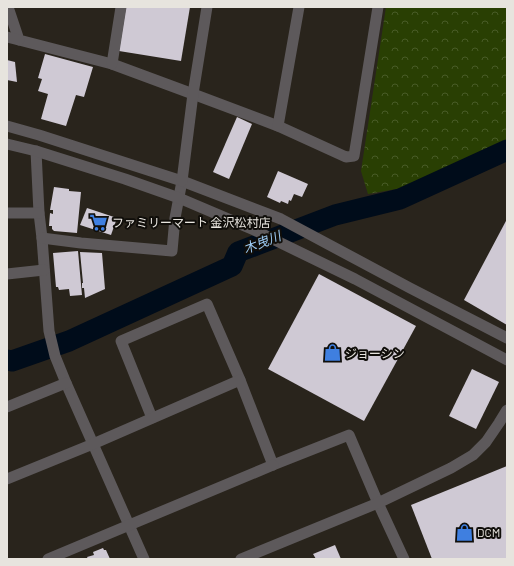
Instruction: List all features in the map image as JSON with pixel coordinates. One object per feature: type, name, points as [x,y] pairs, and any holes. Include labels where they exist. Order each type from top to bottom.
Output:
[{"type":"street","points":[[8,7],[19,40]]},
{"type":"street","points":[[112,64],[121,7]]},
{"type":"street","points":[[42,238],[172,251],[175,218],[182,181],[193,94],[207,7]]},
{"type":"street","points":[[278,126],[299,7]]},
{"type":"street","points":[[7,37],[112,64],[278,126],[346,157],[354,156],[378,7]]},
{"type":"street","points":[[7,126],[182,181],[281,219],[507,338]]},
{"type":"street","points":[[7,144],[36,151],[125,179],[179,198],[254,230],[375,290],[507,360]]},
{"type":"street","points":[[36,151],[39,213],[49,331],[55,356],[144,559]]},
{"type":"street","points":[[7,213],[39,213]]},
{"type":"street","points":[[7,274],[44,270]]},
{"type":"street","points":[[152,418],[121,341],[206,304],[240,380],[273,465]]},
{"type":"street","points":[[7,479],[93,444],[240,380]]},
{"type":"street","points":[[7,407],[66,383]]},
{"type":"street","points":[[241,559],[378,503],[450,468],[473,455],[486,442],[507,410]]},
{"type":"street","points":[[48,559],[129,524],[349,435],[404,559]]},
{"type":"green space","points":[[386,7],[507,7],[507,143],[402,188],[368,194],[361,171]]},
{"type":"building","points":[[126,7],[190,7],[181,61],[119,51]]},
{"type":"building","points":[[45,54],[93,67],[84,97],[76,95],[66,126],[41,119],[48,94],[38,91],[42,79],[38,78]]},
{"type":"building","points":[[7,60],[15,62],[17,82],[7,80]]},
{"type":"building","points":[[237,117],[252,124],[229,179],[213,172]]},
{"type":"building","points":[[278,171],[308,184],[302,197],[294,194],[291,201],[289,200],[288,204],[281,201],[280,203],[267,197]]},
{"type":"building","points":[[54,187],[69,189],[69,191],[81,192],[77,233],[54,231],[52,226],[49,226],[50,213],[53,214],[53,210],[50,210]]},
{"type":"building","name":"ファミリーマート 金沢松村店","points":[[87,208],[117,218],[111,235],[80,225]]},
{"type":"building","points":[[507,219],[507,325],[464,300]]},
{"type":"building","points":[[78,251],[82,295],[70,296],[69,289],[59,290],[58,287],[56,287],[53,253]]},
{"type":"building","points":[[80,252],[102,253],[105,289],[85,298],[84,288],[82,288],[83,283]]},
{"type":"building","points":[[319,274],[416,326],[364,421],[268,369]]},
{"type":"building","points":[[472,369],[499,382],[476,429],[449,416]]},
{"type":"building","name":"DCM","points":[[507,466],[507,559],[432,559],[411,505]]},
{"type":"building","points":[[335,545],[341,559],[316,559],[313,554]]},
{"type":"building","points":[[103,548],[106,550],[110,559],[88,559],[87,557],[94,555],[93,552]]},
{"type":"waterway","name":"木曳川","points":[[7,360],[12,361],[69,341],[232,266],[238,252],[335,215],[400,199],[507,150]]},
{"type":"place","name":"ファミリーマート 金沢松村店","points":[[99,222]]},
{"type":"place","name":"ジョーシン","points":[[332,353]]},
{"type":"place","name":"DCM","points":[[464,532]]}]
